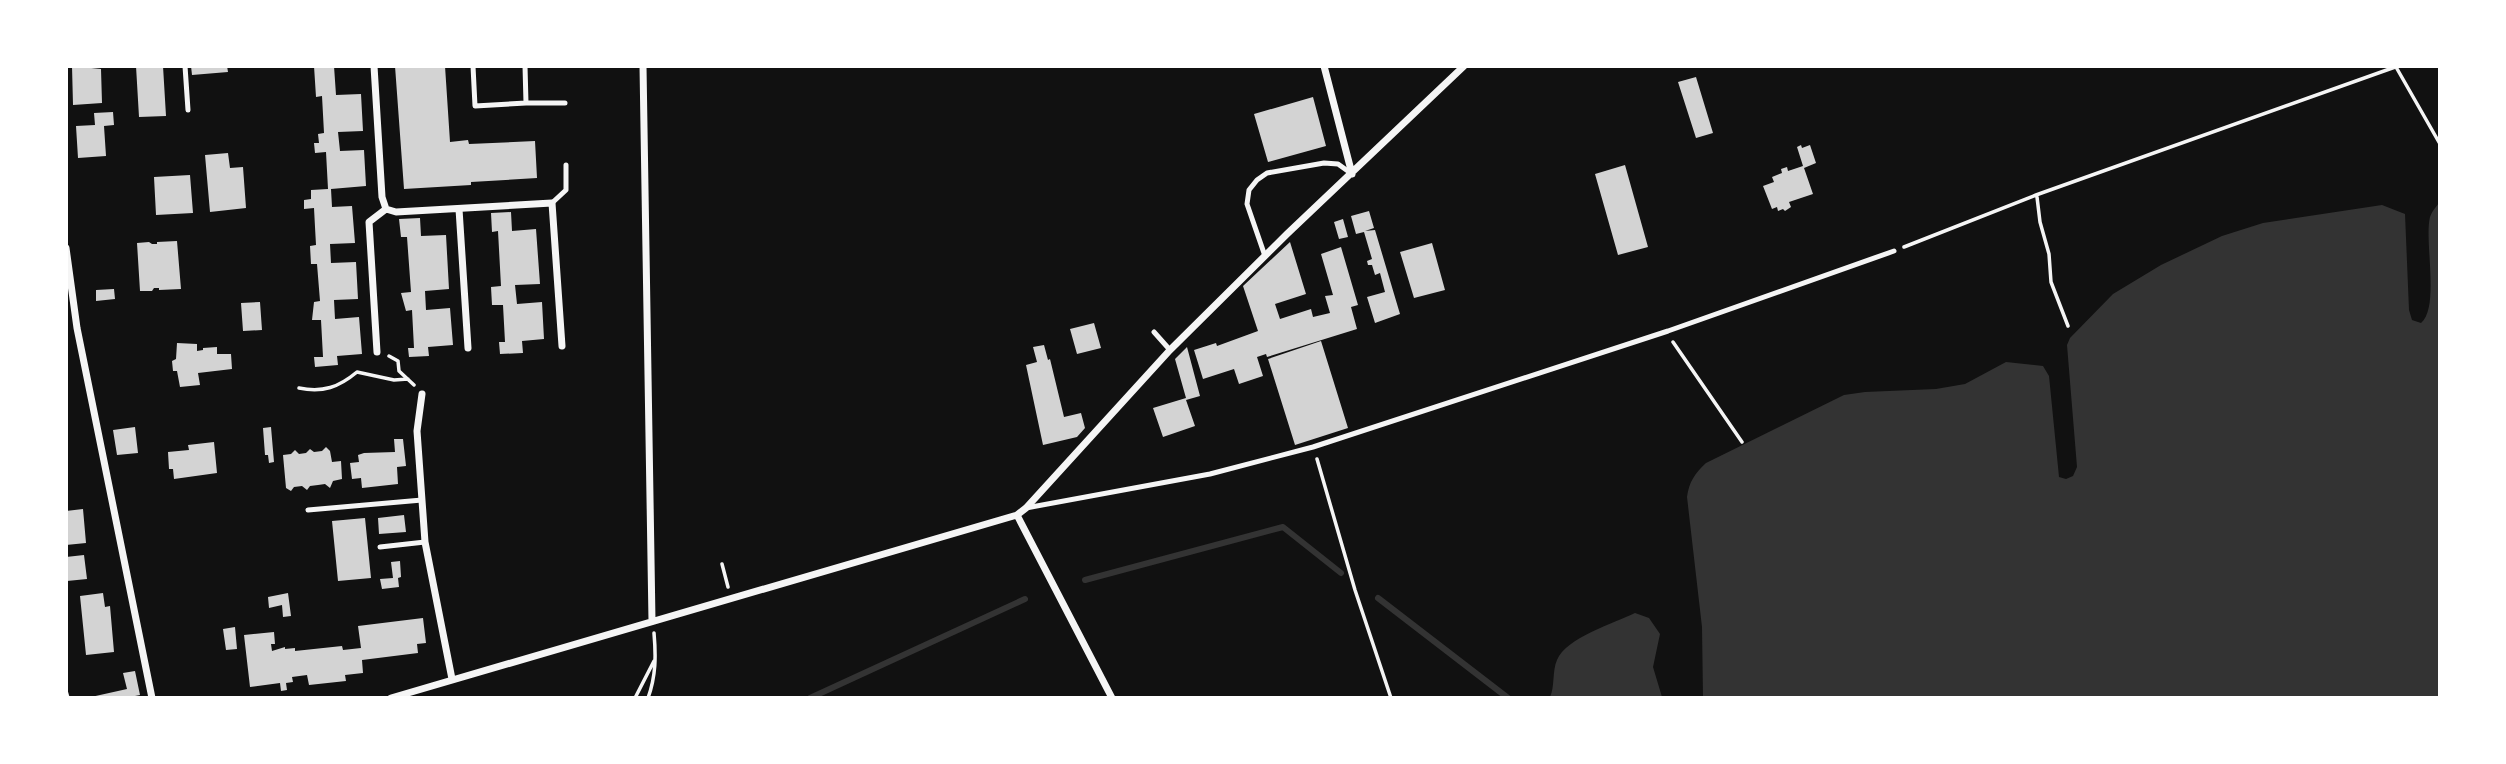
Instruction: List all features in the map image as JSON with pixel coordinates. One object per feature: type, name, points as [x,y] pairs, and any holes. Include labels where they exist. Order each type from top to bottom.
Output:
[{"type":"street","points":[[374,66],[382,197],[386,209]]},
{"type":"street","points":[[643,66],[652,621]]},
{"type":"street","points":[[1324,66],[1352,174]]},
{"type":"street","points":[[391,698],[1017,515],[1170,350],[1464,66]]},
{"type":"street","points":[[386,209],[396,212],[552,203],[562,346]]},
{"type":"street","points":[[377,352],[369,222],[386,209]]},
{"type":"street","points":[[459,209],[468,348]]},
{"type":"street","points":[[66,248],[77,328],[152,698]]},
{"type":"street","points":[[66,329],[77,328]]},
{"type":"street","points":[[422,394],[417,430],[425,542],[452,679]]},
{"type":"street","points":[[1017,515],[1112,698]]},
{"type":"lane","points":[[185,66],[188,110]]},
{"type":"lane","points":[[473,66],[475,106],[565,103]]},
{"type":"lane","points":[[525,66],[526,103]]},
{"type":"lane","points":[[1265,256],[1247,204],[1249,190],[1257,180],[1267,173],[1324,163],[1338,164],[1352,174]]},
{"type":"lane","points":[[552,203],[566,190],[566,165]]},
{"type":"lane","points":[[1026,508],[1210,474],[1313,447],[1668,331],[1894,251]]},
{"type":"lane","points":[[1154,332],[1170,350]]},
{"type":"lane","points":[[308,510],[422,500]]},
{"type":"lane","points":[[380,547],[425,542]]},
{"type":"path","points":[[1894,251],[2036,195],[2397,67],[2440,144]]},
{"type":"path","points":[[2036,195],[2049,254],[2051,282],[2068,326]]},
{"type":"path","points":[[1678,351],[1742,442]]},
{"type":"path","points":[[377,352],[395,358],[399,371],[422,394]]},
{"type":"path","points":[[299,388],[313,391],[331,389],[357,372],[394,380],[408,379]]},
{"type":"path","points":[[1313,447],[1355,590],[1391,698]]},
{"type":"path","points":[[722,564],[731,600]]},
{"type":"path","points":[[648,698],[654,682],[656,656],[652,621]]},
{"type":"path","points":[[635,698],[656,656]]},
{"type":"path","points":[[66,691],[68,698]]},
{"type":"shaded area","points":[[2439,203],[2439,697],[1703,697],[1702,627],[1687,497],[1693,478],[1706,463],[1844,395],[1936,389],[1965,384],[2006,362],[2043,366],[2049,376],[2059,477],[2066,479],[2073,476],[2077,467],[2067,345],[2070,338],[2113,294],[2161,265],[2222,236],[2263,223],[2382,205],[2405,214],[2409,310],[2412,320],[2421,323],[2427,315],[2430,303],[2430,217]]},
{"type":"shaded area","points":[[1635,613],[1649,618],[1660,634],[1653,667],[1662,697],[1550,697],[1555,664],[1562,652],[1580,638]]},
{"type":"building","points":[[72,66],[101,69],[102,103],[73,105]]},
{"type":"building","points":[[136,66],[163,66],[166,116],[139,117]]},
{"type":"building","points":[[191,66],[227,66],[228,72],[192,75]]},
{"type":"building","points":[[314,66],[334,66],[336,95],[361,94],[363,131],[338,132],[340,151],[364,150],[366,186],[331,189],[332,207],[352,206],[355,243],[330,244],[331,263],[356,262],[358,299],[334,300],[335,319],[359,317],[362,354],[337,356],[338,365],[315,367],[314,357],[323,357],[321,320],[312,320],[314,302],[320,301],[317,264],[311,264],[310,246],[316,245],[314,208],[304,209],[304,200],[311,199],[311,190],[328,189],[326,152],[315,153],[314,143],[319,143],[318,134],[324,133],[322,96],[316,97]]},
{"type":"building","points":[[395,66],[445,66],[450,142],[468,140],[469,144],[535,141],[537,178],[404,189]]},
{"type":"building","points":[[1696,77],[1713,133],[1696,138],[1678,82]]},
{"type":"building","points":[[1313,97],[1326,146],[1268,162],[1254,114]]},
{"type":"building","points":[[113,112],[114,125],[104,126],[106,156],[78,158],[76,126],[95,125],[94,113]]},
{"type":"building","points":[[1801,145],[1802,148],[1810,145],[1816,163],[1804,168],[1813,194],[1789,202],[1791,207],[1785,211],[1778,211],[1777,207],[1772,209],[1763,186],[1774,182],[1772,177],[1782,173],[1781,169],[1787,167],[1788,171],[1803,166],[1797,147]]},
{"type":"building","points":[[228,153],[230,168],[243,167],[246,208],[210,212],[205,155]]},
{"type":"building","points":[[1625,165],[1648,247],[1618,255],[1595,174]]},
{"type":"building","points":[[190,175],[193,213],[156,215],[154,177]]},
{"type":"building","points":[[1369,211],[1374,228],[1365,231],[1375,230],[1400,314],[1375,323],[1367,297],[1385,292],[1380,273],[1375,275],[1372,265],[1368,265],[1367,261],[1372,259],[1364,232],[1356,234],[1351,216]]},
{"type":"building","points":[[511,212],[512,231],[536,229],[540,284],[515,285],[517,304],[542,302],[544,339],[522,341],[523,353],[500,354],[499,342],[505,342],[503,305],[492,305],[491,287],[501,286],[498,231],[492,232],[491,213]]},
{"type":"building","points":[[420,218],[421,236],[446,235],[449,289],[425,291],[426,310],[450,308],[453,345],[428,347],[429,356],[409,357],[408,348],[414,348],[412,310],[406,311],[401,293],[411,292],[407,237],[401,237],[399,219]]},
{"type":"building","points":[[1343,219],[1348,237],[1339,239],[1334,222]]},
{"type":"building","points":[[177,241],[181,289],[154,288],[152,291],[140,291],[137,243]]},
{"type":"building","points":[[1290,242],[1306,294],[1275,304],[1280,319],[1311,309],[1313,317],[1330,313],[1325,296],[1333,295],[1321,254],[1341,247],[1358,305],[1351,307],[1357,329],[1267,357],[1266,354],[1257,357],[1263,376],[1239,384],[1234,369],[1203,379],[1194,350],[1216,343],[1217,346],[1258,331],[1243,286]]},
{"type":"building","points":[[1432,243],[1445,290],[1414,298],[1400,252]]},
{"type":"building","points":[[114,289],[115,299],[96,301],[96,290]]},
{"type":"building","points":[[260,302],[262,330],[243,331],[241,303]]},
{"type":"building","points":[[1094,323],[1101,348],[1077,354],[1070,329]]},
{"type":"building","points":[[1321,341],[1348,428],[1295,445],[1268,359]]},
{"type":"building","points":[[177,343],[197,344],[197,351],[217,347],[217,354],[231,354],[232,369],[198,373],[200,385],[180,387],[172,361],[176,359]]},
{"type":"building","points":[[1044,345],[1064,417],[1081,413],[1085,428],[1077,437],[1043,445],[1026,365],[1037,362],[1033,347]]},
{"type":"building","points":[[1187,347],[1200,396],[1186,400],[1195,426],[1163,437],[1153,408],[1186,398],[1175,359]]},
{"type":"building","points":[[135,427],[138,453],[117,455],[113,430]]},
{"type":"building","points":[[271,427],[274,462],[269,463],[268,455],[265,455],[263,428]]},
{"type":"building","points":[[394,439],[403,439],[406,466],[397,467],[398,484],[362,488],[361,478],[352,479],[350,463],[359,462],[358,455],[364,453],[395,452]]},
{"type":"building","points":[[214,442],[217,473],[174,479],[173,469],[169,469],[168,452],[189,450],[188,445]]},
{"type":"building","points":[[326,447],[330,451],[332,462],[341,461],[342,479],[333,481],[330,488],[325,484],[310,486],[307,490],[302,486],[294,487],[291,491],[286,488],[283,455],[291,454],[295,450],[299,454],[310,449],[314,452],[322,451]]},
{"type":"building","points":[[83,509],[86,543],[66,545],[66,511]]},
{"type":"building","points":[[404,515],[406,532],[379,534],[378,518]]},
{"type":"building","points":[[365,518],[371,578],[338,581],[332,521]]},
{"type":"building","points":[[84,555],[87,579],[67,581],[66,557]]},
{"type":"building","points":[[400,561],[399,587],[382,589],[380,579],[393,578],[391,562]]},
{"type":"building","points":[[103,593],[105,607],[110,606],[114,652],[86,655],[80,596]]},
{"type":"building","points":[[288,593],[291,616],[283,617],[282,605],[269,608],[268,597]]},
{"type":"building","points":[[423,618],[426,643],[417,644],[418,653],[362,660],[363,673],[345,675],[346,681],[309,685],[307,675],[292,677],[293,682],[286,683],[287,690],[281,691],[280,683],[250,687],[244,635],[274,632],[275,644],[271,644],[272,651],[285,647],[295,648],[295,651],[342,646],[343,650],[361,648],[358,626]]},
{"type":"building","points":[[235,627],[237,649],[226,650],[223,629]]},
{"type":"building","points":[[135,671],[140,695],[91,697],[127,689],[123,673]]},
{"type":"waterway","points":[[1085,580],[1283,527],[1341,573]]},
{"type":"waterway","points":[[1378,598],[1508,698]]},
{"type":"waterway","points":[[810,698],[1025,599]]}]
